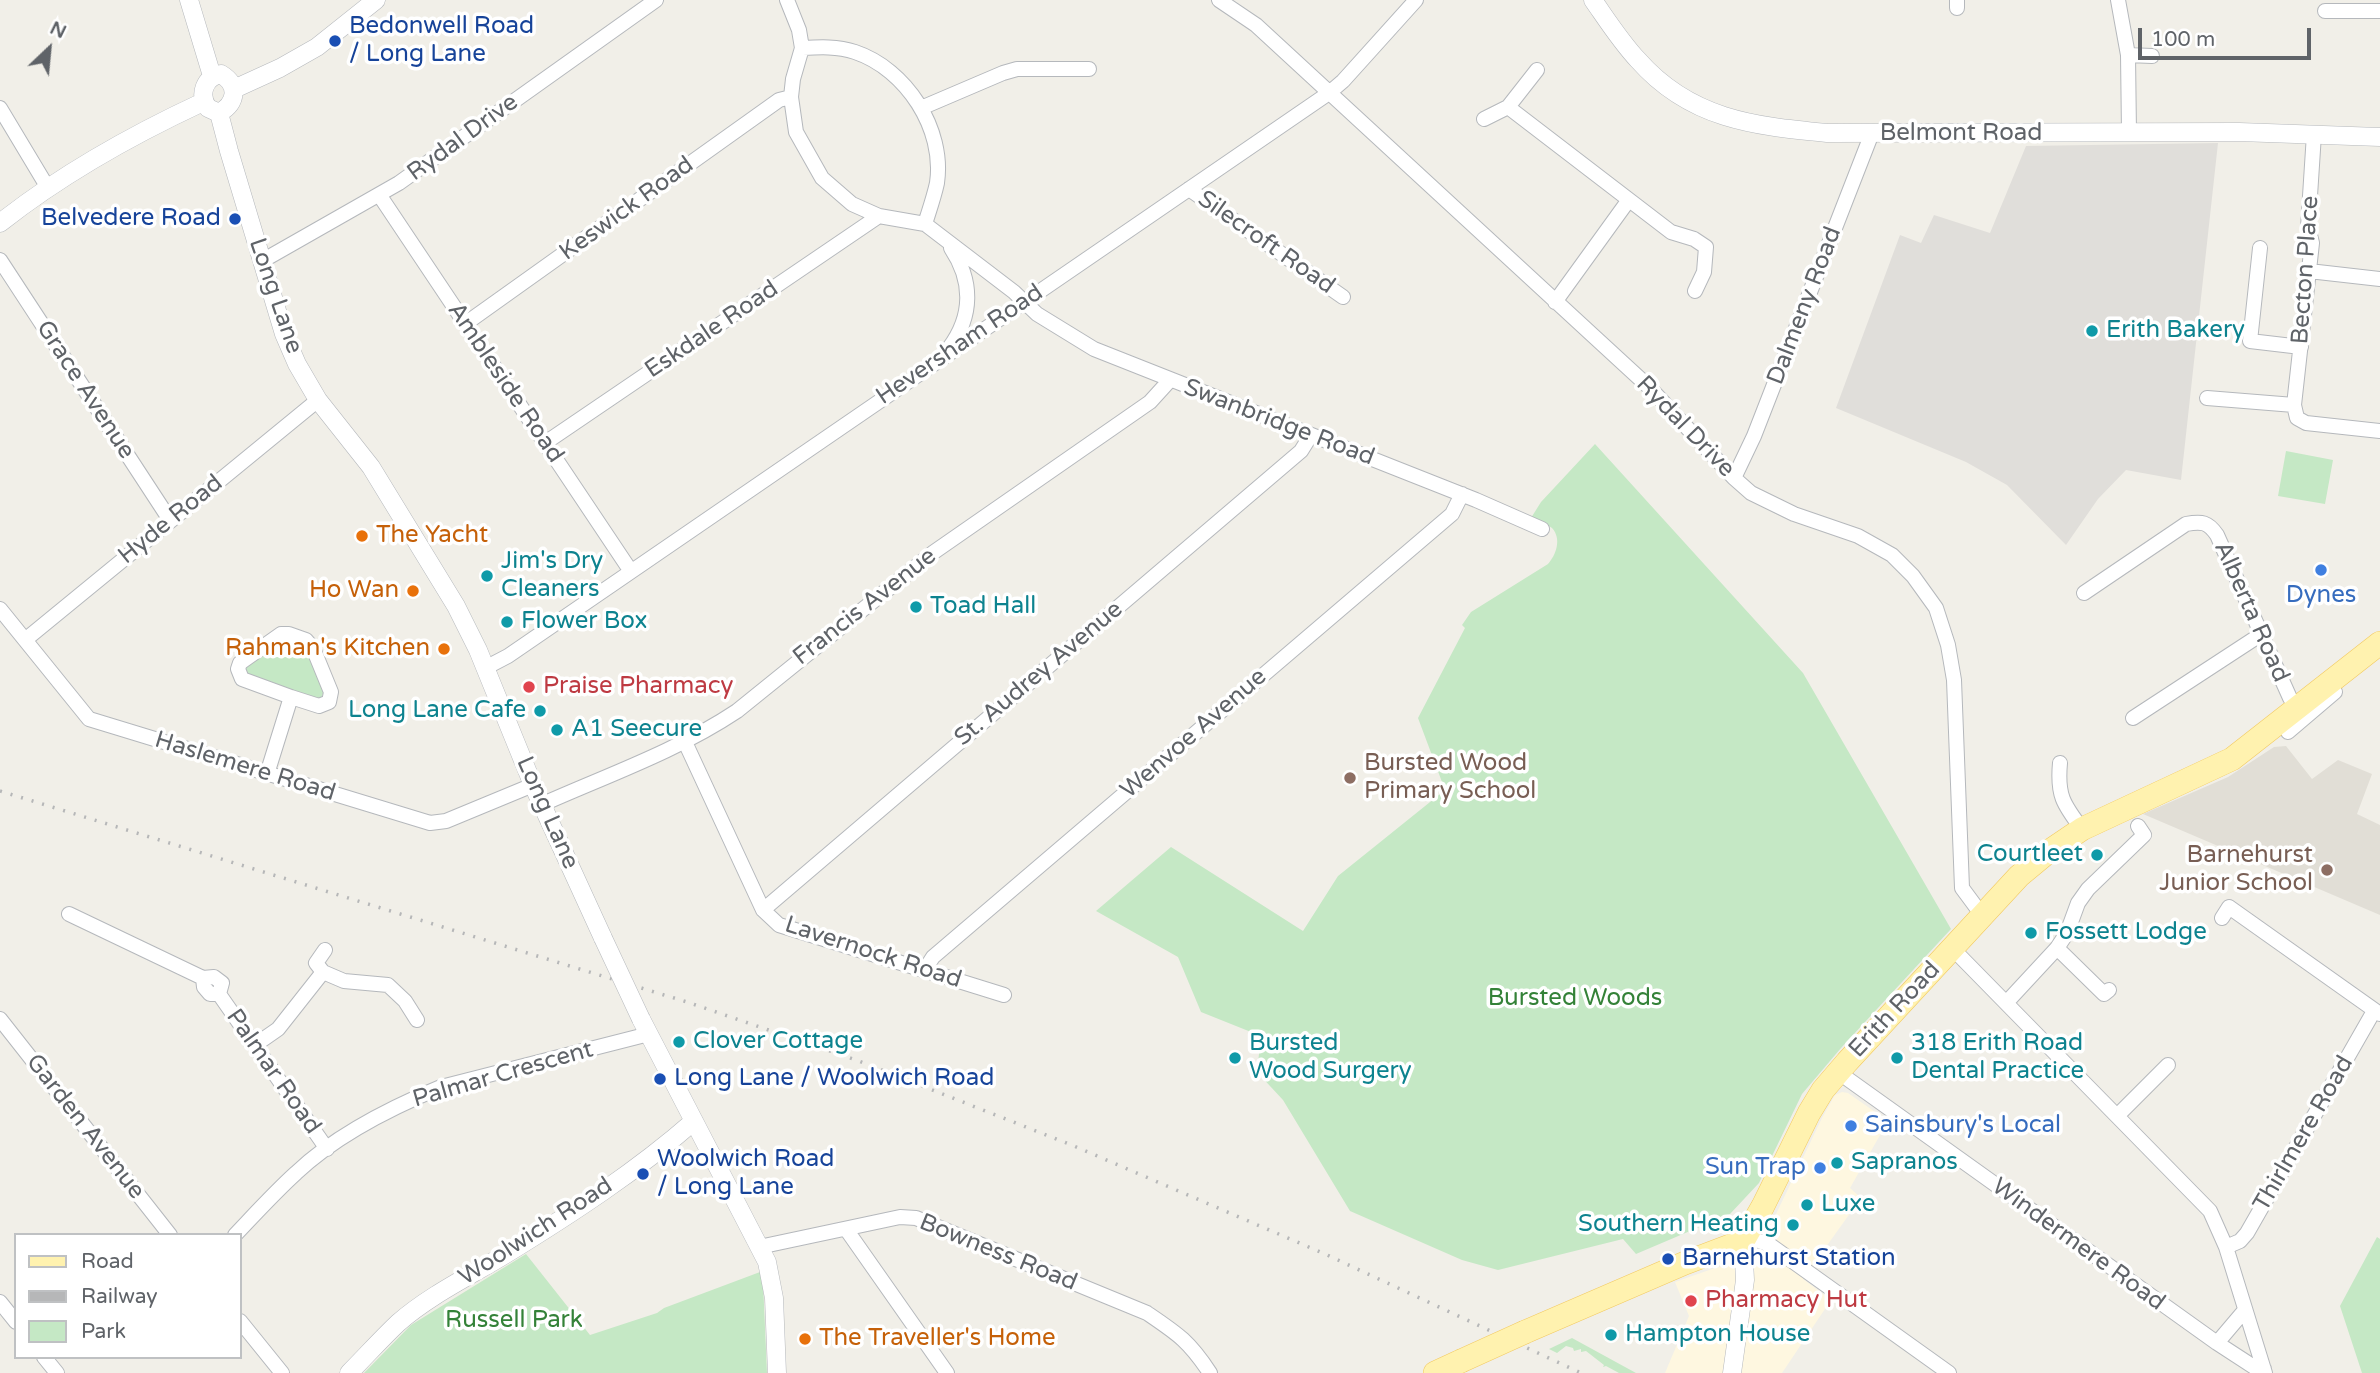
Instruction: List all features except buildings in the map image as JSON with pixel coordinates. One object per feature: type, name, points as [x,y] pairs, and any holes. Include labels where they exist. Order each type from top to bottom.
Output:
[{"type":"main road","name":"Erith Road","points":[[1743,1241],[1809,1113],[1838,1072],[1982,915],[2029,868],[2082,829],[2232,759],[2380,643]]},
{"type":"main road","points":[[1435,1373],[1685,1263],[1743,1241]]},
{"type":"street","points":[[189,0],[212,76]]},
{"type":"street","points":[[234,89],[317,47],[376,0]]},
{"type":"street","name":"Rydal Drive","points":[[262,261],[380,196],[656,0]]},
{"type":"street","name":"Rydal Drive","points":[[1219,0],[1256,25],[1650,388],[1734,478],[1752,493],[1790,512],[1858,536],[1892,555],[1913,576],[1936,608],[1948,645],[1954,680],[1962,888],[1982,915]]},
{"type":"street","name":"Heversham Road","points":[[485,668],[508,656],[1329,93],[1416,0]]},
{"type":"street","name":"Belmont Road","points":[[1593,0],[1638,60],[1662,83],[1690,103],[1728,119],[1766,127],[1826,133],[2314,134],[2380,137]]},
{"type":"street","points":[[2119,0],[2128,55],[2129,133]]},
{"type":"street","points":[[787,4],[799,30],[802,48],[791,97],[796,132],[822,178],[852,204],[879,216],[925,224],[937,183],[937,163],[934,143],[921,108],[900,80],[876,61],[830,46],[802,48]]},
{"type":"street","points":[[2325,11],[2380,11]]},
{"type":"street","points":[[2128,55],[2152,56]]},
{"type":"street","points":[[921,108],[1017,69],[1089,69]]},
{"type":"street","points":[[1484,119],[1508,107],[1536,70]]},
{"type":"street","points":[[221,74],[230,80],[234,89],[226,109],[219,113],[208,108],[203,102],[206,81],[212,76],[221,74]]},
{"type":"street","name":"Keswick Road","points":[[465,324],[779,100],[791,97]]},
{"type":"street","points":[[0,223],[48,188],[104,153],[203,102]]},
{"type":"street","points":[[1508,107],[1671,233],[1694,239],[1706,247],[1704,272],[1695,291]]},
{"type":"street","points":[[0,108],[48,188]]},
{"type":"street","name":"Long Lane","points":[[219,113],[284,334],[297,364],[318,400],[371,467],[456,606],[603,938],[645,1027],[772,1276],[778,1373]]},
{"type":"street","name":"Dalmeny Road","points":[[1734,478],[1764,411],[1872,133]]},
{"type":"street","name":"Becton Place","points":[[2294,405],[2312,243],[2308,227],[2314,134]]},
{"type":"street","name":"Silecroft Road","points":[[1189,189],[1343,297]]},
{"type":"street","name":"Ambleside Road","points":[[380,196],[630,570]]},
{"type":"street","points":[[1556,302],[1628,201]]},
{"type":"street","name":"Eskdale Road","points":[[545,443],[879,216]]},
{"type":"street","name":"Swanbridge Road","points":[[925,224],[1037,314],[1094,349],[1462,494],[1542,529]]},
{"type":"street","points":[[942,358],[960,332],[969,297],[964,272],[946,240]]},
{"type":"street","points":[[2260,248],[2250,341],[2301,347]]},
{"type":"street","name":"Grace Avenue","points":[[0,260],[170,520]]},
{"type":"street","points":[[2309,271],[2380,279]]},
{"type":"street","name":"Francis Avenue","points":[[542,804],[685,742],[737,710],[934,552],[1150,402],[1170,380]]},
{"type":"street","points":[[2207,398],[2294,405],[2297,418],[2306,423],[2380,431]]},
{"type":"street","name":"Hyde Road","points":[[25,640],[318,400]]},
{"type":"street","name":"St. Audrey Avenue","points":[[763,910],[1301,451],[1311,435]]},
{"type":"street","name":"Wenvoe Avenue","points":[[923,971],[933,957],[1452,514],[1462,494]]},
{"type":"street","name":"Alberta Road","points":[[2084,593],[2186,524],[2201,521],[2210,525],[2290,698],[2298,707]]},
{"type":"street","name":"Haslemere Road","points":[[0,609],[89,719],[430,823],[446,821],[534,785]]},
{"type":"street","points":[[281,634],[306,640],[313,648],[331,692],[329,702],[319,706],[291,697],[242,679],[238,669],[240,663],[281,634]]},
{"type":"street","points":[[2133,718],[2260,635]]},
{"type":"street","points":[[2288,732],[2335,692],[2336,676]]},
{"type":"street","points":[[267,774],[291,697]]},
{"type":"street","name":"Lavernock Road","points":[[685,742],[763,910],[779,925],[1004,995]]},
{"type":"street","points":[[2060,763],[2058,785],[2063,804],[2082,829]]},
{"type":"street","points":[[2006,1003],[2057,948],[2067,933],[2078,903],[2088,889],[2144,830]]},
{"type":"street","points":[[2221,918],[2229,907],[2377,1013]]},
{"type":"street","name":"Palmar Road","points":[[76,922],[203,978],[214,976],[222,983],[219,994],[327,1149]]},
{"type":"street","points":[[1952,948],[2210,1211],[2225,1247],[2265,1371]]},
{"type":"street","points":[[2057,948],[2104,994],[2109,990]]},
{"type":"street","points":[[325,950],[316,963],[323,972],[344,981],[388,985],[405,1001],[417,1020]]},
{"type":"street","points":[[255,1045],[278,1029],[323,972]]},
{"type":"street","name":"Thirlmere Road","points":[[2225,1247],[2240,1241],[2247,1233],[2377,1013]]},
{"type":"street","name":"Garden Avenue","points":[[0,1019],[168,1233]]},
{"type":"street","name":"Palmar Crescent","points":[[237,1233],[298,1171],[327,1149],[409,1100],[441,1087],[645,1027]]},
{"type":"street","points":[[2117,1116],[2168,1065]]},
{"type":"street","name":"Windermere Road","points":[[1838,1072],[2217,1343],[2257,1369],[2265,1371]]},
{"type":"street","name":"Woolwich Road","points":[[349,1373],[399,1322],[446,1289],[589,1200],[694,1121]]},
{"type":"street","name":"Bowness Road","points":[[759,1247],[900,1217],[916,1218],[1147,1313],[1178,1333],[1192,1346],[1210,1373]]},
{"type":"street","points":[[846,1229],[947,1373]]},
{"type":"street","points":[[1732,1373],[1745,1280],[1743,1241],[1756,1240],[1770,1244],[1950,1373]]},
{"type":"street","points":[[0,1302],[14,1320]]},
{"type":"street","points":[[2217,1343],[2245,1310]]},
{"type":"street","points":[[242,1323],[282,1373]]},
{"type":"street","points":[[46,1359],[57,1373]]},
{"type":"shaded area","points":[[2218,143],[2181,480],[2126,470],[2098,499],[2066,545],[2007,485],[1966,462],[1836,408],[1900,235],[1921,243],[1934,215],[1990,233],[2026,146]]},
{"type":"shaded area","name":"Barnehurst Junior School","points":[[2286,746],[2312,779],[2338,760],[2372,774],[2357,814],[2380,825],[2380,915],[2143,814],[2228,777],[2274,747]]},
{"type":"shaded area","points":[[1848,1093],[1888,1121],[1850,1188],[1861,1198],[1803,1279],[1831,1300],[1782,1373],[1665,1373],[1689,1316],[1675,1282],[1715,1268],[1754,1260],[1822,1118],[1835,1095]]},
{"type":"green space","name":"Bursted Woods","points":[[1595,444],[1803,673],[1951,929],[1802,1094],[1759,1183],[1730,1214],[1636,1254],[1623,1239],[1498,1270],[1462,1260],[1350,1211],[1283,1100],[1257,1072],[1261,1036],[1201,1012],[1178,957],[1096,911],[1171,847],[1303,931],[1338,876],[1445,790],[1418,718],[1465,628],[1462,625],[1471,612],[1551,560],[1557,547],[1555,532],[1531,518],[1541,502]]},
{"type":"green space","points":[[2286,451],[2333,460],[2325,504],[2278,496]]},
{"type":"green space","points":[[283,638],[305,646],[324,691],[321,699],[248,676],[246,664]]},
{"type":"green space","points":[[2377,1237],[2380,1239],[2380,1373],[2362,1373],[2340,1306]]},
{"type":"green space","name":"Russell Park","points":[[526,1254],[590,1335],[657,1313],[760,1272],[763,1282],[767,1373],[364,1373],[411,1325]]},
{"type":"green space","points":[[1572,1338],[1636,1373],[1619,1373],[1603,1367],[1604,1365],[1586,1351],[1581,1352],[1581,1349],[1574,1351],[1566,1346],[1557,1353],[1549,1349]]},
{"type":"railway","points":[[0,791],[687,1002],[859,1061],[1074,1146],[1325,1254],[1581,1373]]},
{"type":"place","name":"Bedonwell Road / Long Lane","points":[[335,41]]},
{"type":"place","name":"Belvedere Road","points":[[235,219]]},
{"type":"place","name":"Erith Bakery","points":[[2092,331]]},
{"type":"place","name":"The Yacht","points":[[362,536]]},
{"type":"place","name":"Dynes","points":[[2321,570]]},
{"type":"place","name":"Jim's Dry Cleaners","points":[[487,576]]},
{"type":"place","name":"Ho Wan","points":[[413,591]]},
{"type":"place","name":"Toad Hall","points":[[916,607]]},
{"type":"place","name":"Flower Box","points":[[507,622]]},
{"type":"place","name":"Rahman's Kitchen","points":[[444,649]]},
{"type":"place","name":"Praise Pharmacy","points":[[529,687]]},
{"type":"place","name":"Long Lane Cafe","points":[[540,711]]},
{"type":"place","name":"A1 Seecure","points":[[557,730]]},
{"type":"place","name":"Bursted Wood Primary School","points":[[1350,778]]},
{"type":"place","name":"Courtleet","points":[[2097,855]]},
{"type":"place","name":"Barnehurst Junior School","points":[[2327,870]]},
{"type":"place","name":"Fossett Lodge","points":[[2031,933]]},
{"type":"place","name":"Clover Cottage","points":[[679,1042]]},
{"type":"place","name":"Bursted Wood Surgery","points":[[1235,1058]]},
{"type":"place","name":"318 Erith Road Dental Practice","points":[[1897,1058]]},
{"type":"place","name":"Long Lane / Woolwich Road","points":[[660,1079]]},
{"type":"place","name":"Sainsbury's Local","points":[[1851,1126]]},
{"type":"place","name":"Sapranos","points":[[1837,1163]]},
{"type":"place","name":"Sun Trap","points":[[1820,1168]]},
{"type":"place","name":"Woolwich Road / Long Lane","points":[[643,1174]]},
{"type":"place","name":"Luxe","points":[[1807,1205]]},
{"type":"place","name":"Southern Heating","points":[[1793,1225]]},
{"type":"place","name":"Barnehurst Station","points":[[1668,1259]]},
{"type":"place","name":"Pharmacy Hut","points":[[1691,1301]]},
{"type":"place","name":"Hampton House","points":[[1611,1335]]},
{"type":"place","name":"The Traveller's Home","points":[[805,1339]]}]
